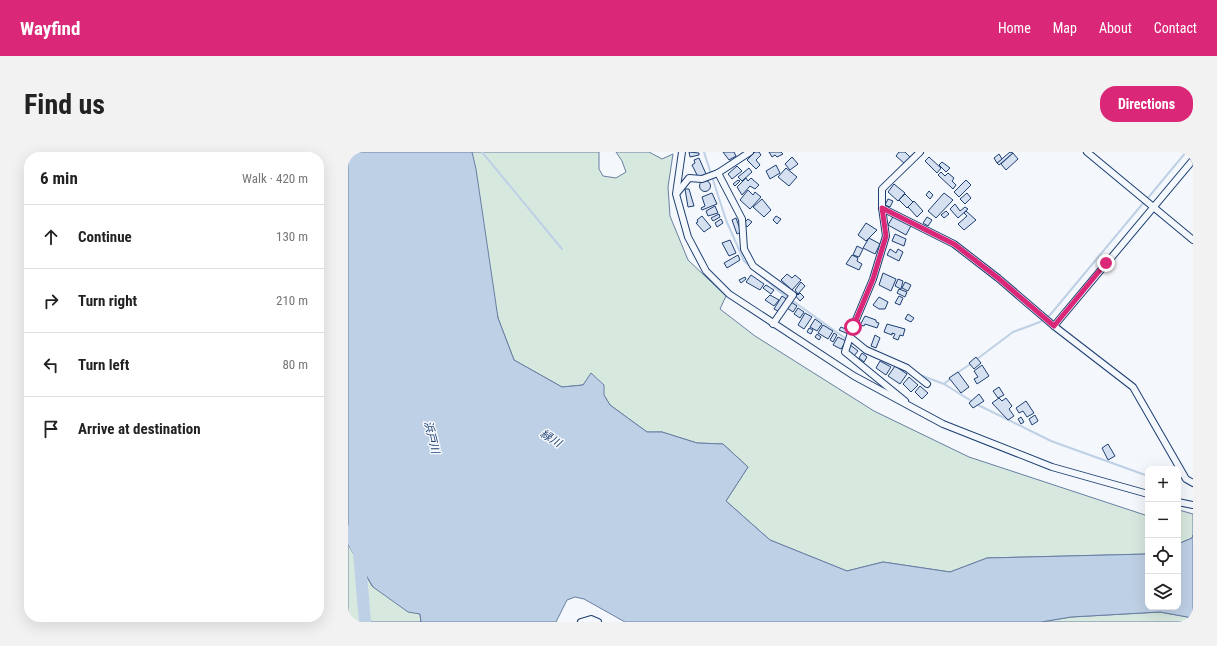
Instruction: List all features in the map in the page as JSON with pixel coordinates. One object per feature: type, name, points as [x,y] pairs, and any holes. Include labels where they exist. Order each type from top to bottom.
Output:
[{"type":"street","points":[[682,152],[676,194],[688,237],[706,271],[728,294],[854,376],[917,410],[993,445],[1052,467],[1145,493]]},
{"type":"street","points":[[676,194],[689,178],[702,179],[718,172],[750,152]]},
{"type":"street","points":[[917,410],[845,352],[873,279],[886,236],[882,208],[882,189],[920,152]]},
{"type":"street","points":[[1087,152],[1193,240]]},
{"type":"street","points":[[1054,326],[1193,160]]},
{"type":"street","points":[[718,172],[742,219],[744,249],[753,266],[793,295],[773,324]]},
{"type":"street","points":[[882,208],[954,244],[998,278],[1054,326],[1133,387],[1186,479],[1193,483]]},
{"type":"street","points":[[850,337],[866,350],[907,368],[927,384]]},
{"type":"street","points":[[1181,503],[1193,505]]},
{"type":"street","points":[[581,622],[591,619],[598,622]]},
{"type":"shaded area","points":[[464,152],[599,152],[599,169],[603,176],[616,178],[626,172],[622,161],[616,152],[649,152],[662,159],[673,154],[668,187],[670,216],[688,260],[726,296],[720,309],[755,336],[874,411],[969,457],[1145,515],[1145,554],[987,558],[950,572],[883,562],[847,571],[770,540],[726,501],[748,467],[723,444],[697,443],[662,432],[647,432],[610,405],[591,374],[583,385],[562,387],[514,360],[498,318]]},
{"type":"shaded area","points":[[1181,511],[1193,514],[1192,538],[1181,543]]},
{"type":"shaded area","points":[[348,544],[372,586],[420,614],[421,622],[348,622]]},
{"type":"shaded area","points":[[1160,612],[1193,618],[1193,622],[1041,622],[1071,617]]},
{"type":"water","points":[[348,152],[472,152],[476,169],[498,318],[514,360],[562,387],[583,385],[591,373],[604,385],[604,395],[610,405],[647,432],[662,432],[697,443],[723,444],[748,467],[726,501],[770,540],[847,571],[883,562],[950,572],[987,558],[1145,554],[1145,610],[1181,610],[1181,543],[1192,538],[1193,535],[1193,618],[1160,612],[1071,617],[1041,622],[625,622],[584,599],[575,597],[567,600],[556,622],[421,622],[420,614],[408,612],[373,587],[348,544]]},
{"type":"building","points":[[689,152],[699,153],[699,155],[690,157]]},
{"type":"building","points":[[723,152],[734,152],[736,156],[729,160]]},
{"type":"building","points":[[755,152],[759,152],[761,155],[756,160],[760,165],[756,169],[747,160]]},
{"type":"building","points":[[769,152],[781,152],[783,154],[777,157],[775,155],[772,157]]},
{"type":"building","points":[[899,152],[905,152],[911,158],[905,164],[896,156]]},
{"type":"building","points":[[1010,152],[1013,153],[999,165],[997,163]]},
{"type":"building","points":[[1013,153],[1018,159],[1006,170],[1001,164]]},
{"type":"building","points":[[999,154],[1002,159],[997,163],[994,158]]},
{"type":"building","points":[[792,157],[798,164],[790,170],[785,164]]},
{"type":"building","points":[[929,157],[941,168],[937,173],[925,161]]},
{"type":"building","points":[[699,158],[706,174],[698,177],[692,165],[695,163],[694,160]]},
{"type":"building","points":[[942,162],[950,168],[946,172],[939,165]]},
{"type":"building","points":[[776,165],[780,173],[770,179],[766,171]]},
{"type":"building","points":[[737,166],[742,171],[732,179],[728,174]]},
{"type":"building","points":[[749,168],[752,172],[742,181],[738,177]]},
{"type":"building","points":[[786,168],[797,177],[789,186],[778,177]]},
{"type":"building","points":[[941,172],[945,176],[948,173],[954,178],[952,181],[956,185],[953,189],[938,175]]},
{"type":"building","points":[[746,178],[748,181],[751,178],[759,185],[755,189],[750,186],[742,195],[737,187]]},
{"type":"building","points":[[738,180],[740,181],[735,186],[733,184]]},
{"type":"building","points":[[966,180],[971,185],[959,197],[954,192]]},
{"type":"building","points":[[703,181],[707,181],[709,182],[709,190],[703,191],[700,188],[700,184]]},
{"type":"building","points":[[894,184],[905,193],[898,201],[888,192]]},
{"type":"building","points":[[685,189],[689,189],[694,206],[688,207]]},
{"type":"building","points":[[748,190],[753,195],[755,192],[761,197],[750,209],[740,200]]},
{"type":"building","points":[[929,191],[933,195],[930,199],[926,195]]},
{"type":"building","points":[[712,193],[717,204],[702,210],[701,208],[705,206],[702,197]]},
{"type":"building","points":[[944,193],[953,200],[936,218],[928,211]]},
{"type":"building","points":[[967,193],[971,198],[965,204],[960,199]]},
{"type":"building","points":[[905,194],[913,202],[907,208],[899,200]]},
{"type":"building","points":[[762,199],[771,210],[764,217],[753,207]]},
{"type":"building","points":[[888,199],[893,201],[890,207],[885,205]]},
{"type":"building","points":[[914,201],[923,211],[917,217],[908,207]]},
{"type":"building","points":[[955,204],[960,211],[965,207],[968,209],[958,218],[950,209]]},
{"type":"building","points":[[715,206],[718,213],[708,216],[706,211]]},
{"type":"building","points":[[946,211],[949,214],[944,218],[941,215]]},
{"type":"building","points":[[966,211],[976,220],[964,230],[958,224],[967,216],[964,213]]},
{"type":"building","points":[[719,214],[720,217],[713,221],[711,218]]},
{"type":"building","points":[[894,215],[912,224],[906,235],[888,225]]},
{"type":"building","points":[[702,216],[711,227],[704,232],[696,223]]},
{"type":"building","points":[[776,216],[781,219],[777,224],[773,220]]},
{"type":"building","points":[[927,217],[932,220],[928,226],[923,223]]},
{"type":"building","points":[[736,218],[741,232],[737,234],[732,220]]},
{"type":"building","points":[[721,219],[723,223],[717,227],[715,223]]},
{"type":"building","points":[[748,219],[752,222],[747,227],[744,223]]},
{"type":"building","points":[[866,223],[877,230],[866,241],[858,235]]},
{"type":"building","points":[[895,234],[906,239],[904,246],[892,241]]},
{"type":"building","points":[[869,238],[880,244],[875,254],[863,248]]},
{"type":"building","points":[[730,240],[736,253],[729,256],[722,243]]},
{"type":"building","points":[[857,246],[863,249],[859,257],[853,255]]},
{"type":"building","points":[[890,249],[896,253],[898,249],[903,252],[899,261],[887,255]]},
{"type":"building","points":[[738,255],[740,260],[727,268],[724,263]]},
{"type":"building","points":[[852,255],[858,258],[857,261],[862,264],[859,270],[846,264]]},
{"type":"building","points":[[883,273],[896,279],[891,291],[879,285]]},
{"type":"building","points":[[787,274],[792,278],[795,275],[801,280],[792,290],[781,280]]},
{"type":"building","points":[[751,275],[764,284],[760,290],[746,282]]},
{"type":"building","points":[[745,277],[746,279],[741,283],[739,280]]},
{"type":"building","points":[[898,279],[903,281],[901,289],[895,286]]},
{"type":"building","points":[[801,282],[805,286],[798,294],[795,290]]},
{"type":"building","points":[[905,282],[911,285],[908,291],[902,288]]},
{"type":"building","points":[[766,285],[774,290],[771,294],[763,288]]},
{"type":"building","points":[[899,289],[907,292],[905,297],[897,293]]},
{"type":"building","points":[[795,292],[798,295],[800,293],[804,297],[800,301],[794,294]]},
{"type":"building","points":[[770,295],[779,300],[774,306],[765,300]]},
{"type":"building","points":[[782,296],[788,300],[780,312],[774,309]]},
{"type":"building","points":[[899,296],[903,298],[900,305],[895,303]]},
{"type":"building","points":[[879,297],[888,302],[885,309],[879,309],[873,305]]},
{"type":"building","points":[[791,302],[797,306],[793,312],[787,308]]},
{"type":"building","points":[[798,308],[804,312],[800,318],[794,314]]},
{"type":"building","points":[[805,313],[812,317],[804,329],[798,325]]},
{"type":"building","points":[[908,314],[914,318],[911,322],[905,319]]},
{"type":"building","points":[[865,316],[876,320],[876,322],[879,323],[877,328],[865,324],[864,326],[860,325]]},
{"type":"building","points":[[815,319],[822,324],[817,331],[810,327]]},
{"type":"building","points":[[887,324],[905,329],[903,336],[900,335],[898,340],[893,338],[895,334],[892,333],[892,335],[884,332]]},
{"type":"building","points":[[823,325],[833,331],[828,339],[818,333]]},
{"type":"building","points":[[841,327],[850,331],[848,334],[839,330]]},
{"type":"building","points":[[809,328],[813,330],[811,334],[807,332]]},
{"type":"building","points":[[834,333],[837,335],[833,342],[830,340]]},
{"type":"building","points":[[817,334],[821,337],[819,340],[815,337]]},
{"type":"building","points":[[875,335],[880,338],[876,348],[871,346]]},
{"type":"building","points":[[838,337],[846,341],[841,349],[833,345]]},
{"type":"building","points":[[849,344],[858,351],[854,356],[848,351]]},
{"type":"building","points":[[862,353],[867,357],[864,362],[859,358]]},
{"type":"building","points":[[976,357],[981,363],[974,369],[969,363]]},
{"type":"building","points":[[880,361],[891,367],[886,375],[876,368]]},
{"type":"building","points":[[982,365],[989,376],[977,384],[974,379],[978,377],[974,371]]},
{"type":"building","points":[[895,366],[907,374],[900,384],[888,376]]},
{"type":"building","points":[[958,372],[969,387],[961,393],[949,378]]},
{"type":"building","points":[[909,377],[918,385],[911,392],[903,384]]},
{"type":"building","points":[[920,386],[928,393],[922,399],[915,392]]},
{"type":"building","points":[[999,387],[1004,395],[998,398],[993,391]]},
{"type":"building","points":[[979,394],[984,401],[973,408],[969,403]]},
{"type":"building","points":[[999,398],[1002,401],[1006,398],[1012,406],[1009,409],[1014,416],[1008,420],[992,403]]},
{"type":"building","points":[[1026,401],[1034,413],[1027,417],[1023,411],[1019,413],[1016,408]]},
{"type":"building","points":[[1035,415],[1038,421],[1032,425],[1029,419]]},
{"type":"building","points":[[1021,417],[1024,422],[1021,424],[1018,419]]},
{"type":"building","points":[[1108,444],[1115,456],[1108,460],[1102,448]]},
{"type":"waterway","points":[[482,152],[562,249]]},
{"type":"waterway","points":[[704,152],[726,220],[744,261],[752,268]]},
{"type":"waterway","points":[[1147,199],[1186,152]]},
{"type":"waterway","points":[[977,359],[1013,332],[1040,322],[1050,315],[1144,202]]},
{"type":"waterway","points":[[757,272],[780,292],[859,348]]},
{"type":"waterway","points":[[957,373],[972,363]]},
{"type":"waterway","points":[[920,375],[944,384],[973,402]]},
{"type":"waterway","points":[[944,384],[951,378]]},
{"type":"waterway","points":[[976,404],[1051,441],[1145,475]]},
{"type":"waterway","points":[[348,531],[359,552],[365,622]]},
{"type":"route","points":[[853,327],[873,279],[886,236],[882,208],[954,244],[998,278],[1054,326],[1106,263]]},
{"type":"water label","name":"浜戸川","points":[[432,437]]},
{"type":"water label","name":"緑川","points":[[551,438]]}]
